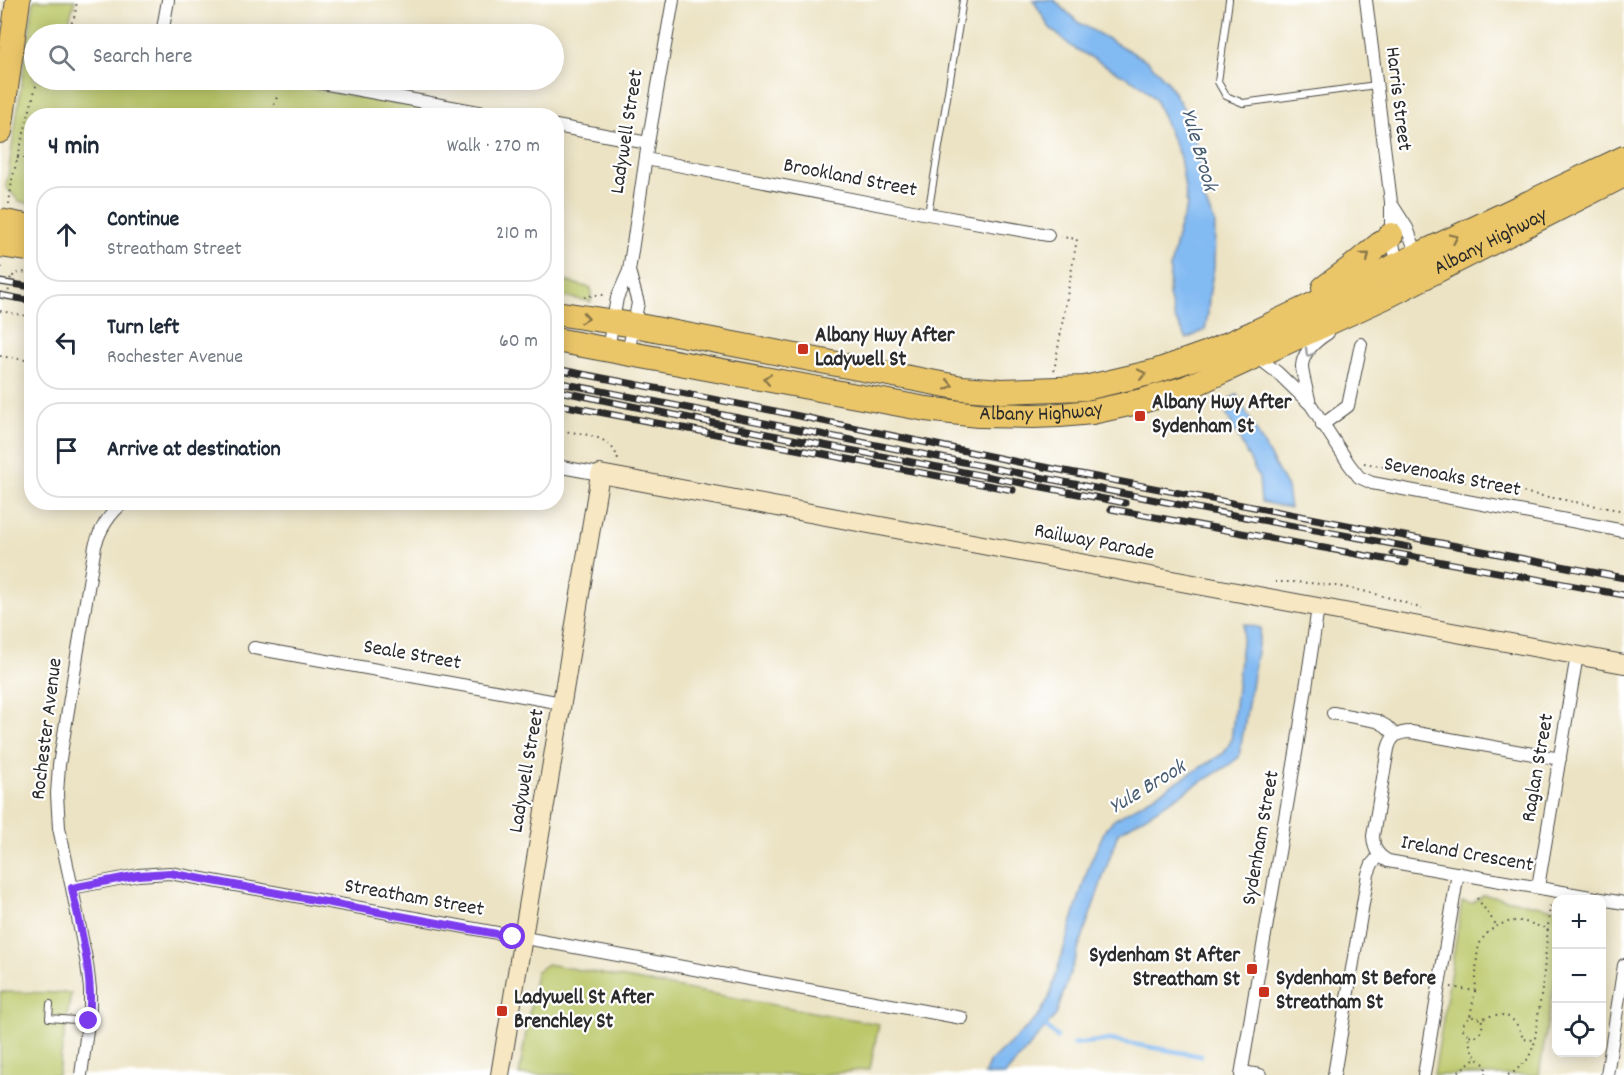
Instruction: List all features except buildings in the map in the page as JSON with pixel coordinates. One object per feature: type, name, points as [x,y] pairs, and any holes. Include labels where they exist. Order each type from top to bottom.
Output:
[{"type":"highway","points":[[0,131],[18,0]]},
{"type":"highway","name":"Albany Highway","points":[[1407,276],[1624,158]]},
{"type":"highway","name":"Albany Highway","points":[[564,341],[926,408],[978,415],[1033,416],[1092,412],[1186,388],[1252,346],[1624,175]]},
{"type":"highway","points":[[4,217],[24,238]]},
{"type":"highway","points":[[1252,346],[1269,316],[1309,298],[1391,235]]},
{"type":"highway","points":[[1,251],[24,246]]},
{"type":"highway","name":"Albany Highway","points":[[564,314],[962,388],[1001,391],[1085,387],[1154,372],[1208,353],[1252,346]]},
{"type":"street","points":[[164,24],[168,0]]},
{"type":"street","name":"Ladywell Street","points":[[618,351],[623,324],[617,298],[629,271],[673,0]]},
{"type":"street","name":"Harris Street","points":[[1366,0],[1391,202],[1391,235],[1407,276]]},
{"type":"street","points":[[360,90],[457,108]]},
{"type":"street","points":[[564,127],[648,143]]},
{"type":"street","name":"Brookland Street","points":[[646,159],[1048,235]]},
{"type":"street","name":"Harris Street","points":[[1391,202],[1407,228],[1407,276]]},
{"type":"street","name":"Ladywell Street","points":[[618,351],[623,324],[638,303],[629,271]]},
{"type":"street","name":"Sevenoaks Street","points":[[1407,276],[1320,338],[1306,355],[1302,366],[1311,405],[1322,425],[1359,477],[1372,483],[1624,531]]},
{"type":"street","points":[[1322,425],[1348,406],[1361,344]]},
{"type":"street","name":"Sevenoaks Street","points":[[1252,346],[1311,405]]},
{"type":"street","name":"Railway Parade","points":[[564,467],[1624,664]]},
{"type":"street","name":"Ladywell Street","points":[[500,1075],[600,474]]},
{"type":"street","name":"Rochester Avenue","points":[[81,1075],[89,1021],[90,989],[59,828],[57,794],[59,765],[95,546],[105,522],[115,510]]},
{"type":"street","name":"Sydenham Street","points":[[1242,1073],[1318,608]]},
{"type":"street","name":"Seale Street","points":[[254,648],[562,703]]},
{"type":"street","name":"Raglan Street","points":[[1538,887],[1577,655]]},
{"type":"street","points":[[1333,713],[1377,721],[1395,735],[1411,732],[1560,759]]},
{"type":"street","name":"Ireland Crescent","points":[[1395,735],[1388,750],[1373,836],[1374,847],[1379,856],[1388,861],[1624,903]]},
{"type":"street","points":[[1334,1075],[1368,874],[1372,864],[1379,856]]},
{"type":"street","name":"Streatham Street","points":[[72,888],[138,875],[170,873],[962,1018]]},
{"type":"street","points":[[1424,1075],[1458,873]]},
{"type":"street","points":[[1607,1075],[1624,965]]},
{"type":"street","points":[[1242,1073],[1260,1075]]},
{"type":"lane","points":[[928,214],[963,0]]},
{"type":"lane","points":[[1229,0],[1218,82],[1226,96],[1243,103],[1376,86]]},
{"type":"lane","points":[[50,1004],[49,1018],[89,1021]]},
{"type":"path","points":[[71,24],[77,0]]},
{"type":"path","points":[[30,108],[35,90]]},
{"type":"path","points":[[273,108],[277,97]]},
{"type":"path","points":[[4,217],[24,131]]},
{"type":"path","points":[[17,158],[24,158]]},
{"type":"path","points":[[1048,235],[1077,239],[1053,377]]},
{"type":"path","points":[[0,280],[1,251]]},
{"type":"path","points":[[0,294],[8,295],[11,276],[24,257]]},
{"type":"path","points":[[564,293],[574,295]]},
{"type":"path","points":[[583,297],[602,295],[617,298]]},
{"type":"path","points":[[0,311],[24,316]]},
{"type":"path","points":[[0,356],[24,360]]},
{"type":"path","points":[[564,431],[607,442],[616,451],[618,466]]},
{"type":"path","points":[[1477,898],[1497,926]]},
{"type":"path","points":[[1508,1075],[1528,1059],[1534,1040],[1543,982],[1550,905]]},
{"type":"path","points":[[1485,1075],[1486,1065],[1476,1057],[1469,1045],[1468,1035],[1463,1029],[1464,1022],[1470,1017],[1480,944],[1489,932],[1509,922],[1521,921],[1548,930]]},
{"type":"path","points":[[1448,987],[1475,991]]},
{"type":"path","points":[[1470,1017],[1481,1019],[1492,1014],[1503,1015],[1512,1019],[1520,1028],[1523,1039],[1534,1040]]},
{"type":"path","points":[[1468,1035],[1480,1034],[1483,1024],[1481,1019]]},
{"type":"path","points":[[1454,1075],[1476,1057]]},
{"type":"green space","points":[[34,0],[75,0],[68,24],[30,24]]},
{"type":"green space","points":[[24,67],[24,90],[319,90],[423,108],[24,108],[24,202],[19,201],[6,187]]},
{"type":"green space","points":[[564,281],[591,288],[591,302],[564,296]]},
{"type":"green space","points":[[1484,895],[1552,908],[1552,996],[1539,1075],[1434,1075],[1462,902],[1473,903]]},
{"type":"green space","points":[[547,964],[879,1024],[870,1069],[820,1075],[519,1075],[536,972]]},
{"type":"green space","points":[[0,992],[71,993],[58,1075],[0,1075]]},
{"type":"water","name":"Yule Brook","points":[[1033,0],[1054,0],[1079,23],[1148,61],[1167,81],[1185,111],[1199,153],[1204,199],[1215,223],[1214,268],[1205,330],[1187,339],[1175,319],[1169,295],[1170,268],[1178,232],[1187,206],[1184,182],[1180,157],[1155,99],[1141,85],[1072,47],[1050,28]]},
{"type":"water","points":[[1237,395],[1287,488],[1290,508],[1261,502],[1259,478],[1221,403]]},
{"type":"water","points":[[1244,624],[1261,628],[1239,757],[1118,833],[1056,1015],[1005,1075],[984,1075],[989,1063],[1038,1017],[1049,998],[1089,865],[1106,828],[1114,820],[1224,753],[1231,741]]},
{"type":"waterway","points":[[1043,1024],[1057,1037]]},
{"type":"waterway","points":[[1073,1044],[1110,1040],[1201,1056]]},
{"type":"railway","points":[[0,282],[24,286]]},
{"type":"railway","points":[[0,295],[24,300]]},
{"type":"railway","points":[[564,371],[775,411],[1018,462],[1624,578]]},
{"type":"railway","points":[[564,384],[1212,511],[1409,547]]},
{"type":"railway","points":[[564,392],[1125,503]]},
{"type":"railway","points":[[564,406],[1013,490]]},
{"type":"railway","points":[[1111,509],[1406,563]]},
{"type":"railway","points":[[1393,553],[1624,595]]},
{"type":"place","name":"Albany Hwy After Ladywell St","points":[[803,349]]},
{"type":"place","name":"Albany Hwy After Sydenham St","points":[[1140,416]]},
{"type":"place","name":"Sydenham St After Streatham St","points":[[1252,969]]},
{"type":"place","name":"Sydenham St Before Streatham St","points":[[1264,992]]},
{"type":"place","name":"Ladywell St After Brenchley St","points":[[502,1011]]},
{"type":"route","points":[[89,1021],[90,989],[87,964],[72,888],[138,875],[170,873],[513,937]]}]
